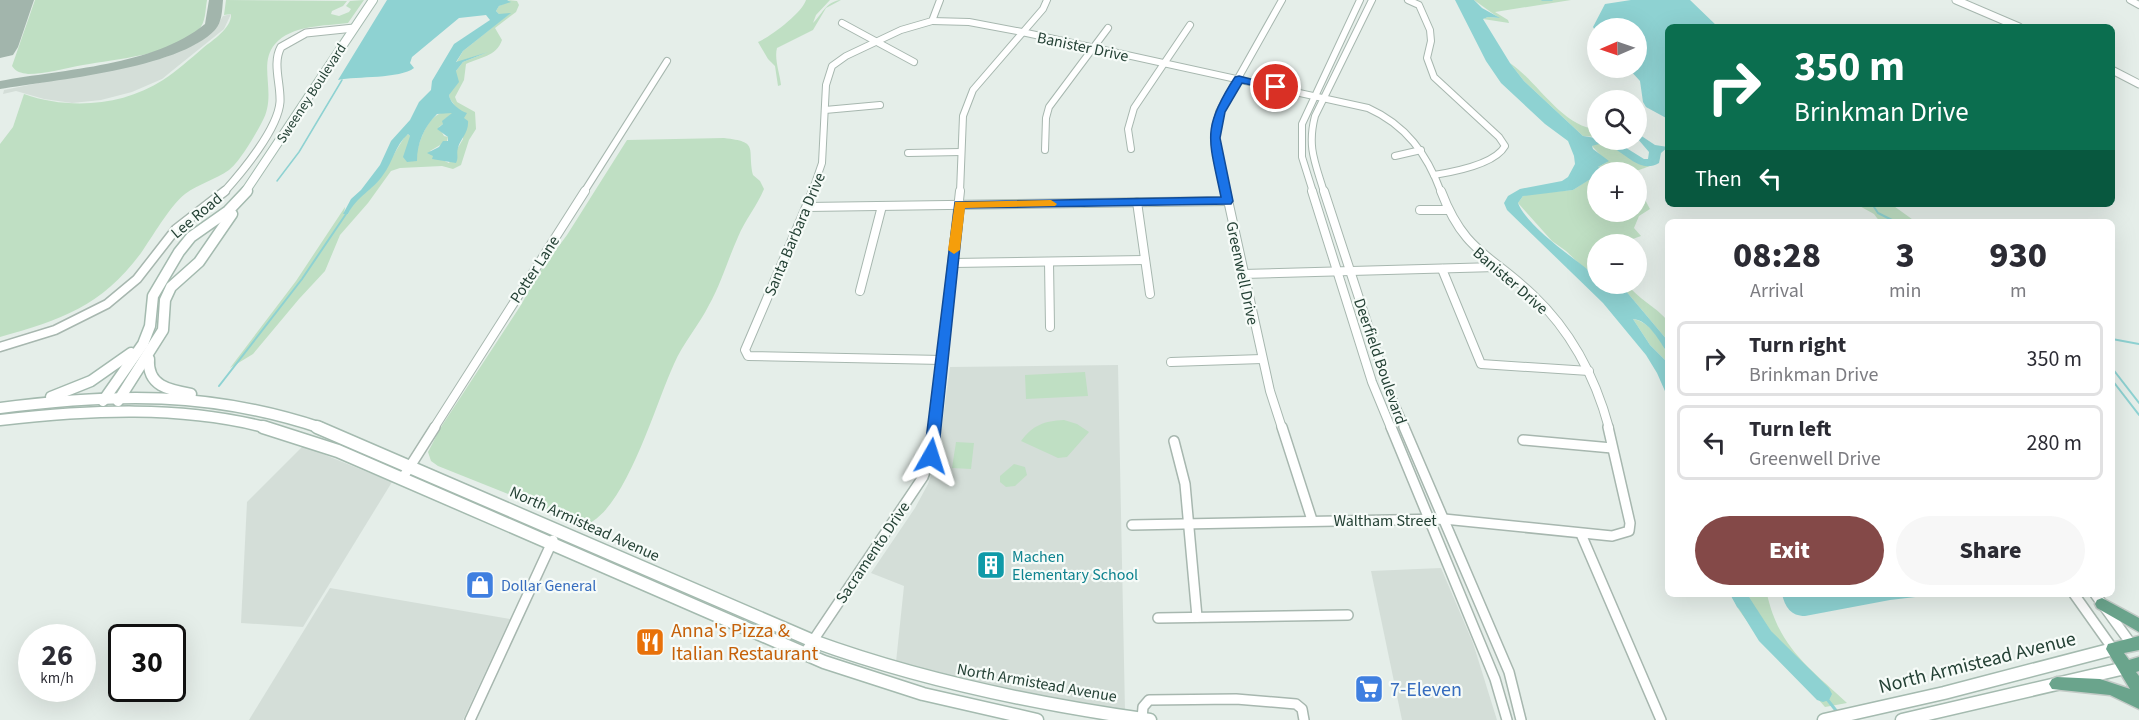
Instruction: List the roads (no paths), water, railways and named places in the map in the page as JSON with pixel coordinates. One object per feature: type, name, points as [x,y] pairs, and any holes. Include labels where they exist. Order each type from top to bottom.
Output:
[{"type":"main road","name":"Sweeney Boulevard","points":[[100,411],[104,398],[143,344],[148,332],[153,296],[184,244],[228,211],[250,187],[374,0]]},
{"type":"main road","name":"Sweeney Boulevard","points":[[116,410],[119,398],[163,330],[165,300],[171,287],[198,262],[223,224],[245,201],[250,187]]},
{"type":"main road","points":[[15,406],[56,395],[91,381],[124,359],[148,332]]},
{"type":"main road","points":[[150,353],[147,372],[155,383],[168,389],[217,402]]},
{"type":"main road","name":"North Armistead Avenue","points":[[0,408],[119,398],[217,402],[268,412],[320,428],[813,641],[906,673],[975,691],[1076,710],[1146,719]]},
{"type":"main road","points":[[143,411],[172,405],[183,399]]},
{"type":"main road","name":"North Armistead Avenue","points":[[0,420],[116,410],[192,414],[256,424],[312,440],[804,654],[923,694],[1037,720]]},
{"type":"main road","points":[[2099,599],[2139,626]]},
{"type":"main road","name":"North Armistead Avenue","points":[[1830,719],[2113,650],[2137,647]]},
{"type":"main road","points":[[2113,650],[2132,666],[2139,689]]},
{"type":"main road","points":[[1902,720],[2132,666]]},
{"type":"main road","points":[[2057,684],[2102,685],[2128,694],[2139,702]]},
{"type":"street","points":[[932,21],[940,0]]},
{"type":"street","name":"Sacramento Drive","points":[[804,654],[923,477],[931,456],[959,205],[963,116],[968,98],[1043,9],[1047,0]]},
{"type":"street","name":"Greenwell Drive","points":[[1282,0],[1219,112],[1214,138],[1276,415],[1312,520]]},
{"type":"street","name":"Deerfield Boulevard","points":[[1360,0],[1314,95],[1302,124],[1300,145],[1372,382],[1495,680],[1507,720]]},
{"type":"street","name":"Deerfield Boulevard","points":[[1372,0],[1312,125],[1311,145],[1391,396],[1509,672],[1521,720]]},
{"type":"street","points":[[1408,0],[1419,5],[1430,30],[1431,41],[1427,58],[1434,77],[1499,137],[1505,146],[1495,156],[1446,174],[1434,175]]},
{"type":"street","points":[[1956,0],[2012,24]]},
{"type":"street","points":[[2130,0],[2139,5]]},
{"type":"street","name":"Banister Drive","points":[[932,21],[969,22],[1022,32],[1314,95],[1384,113],[1421,150],[1448,210],[1465,238],[1543,304],[1589,371],[1596,386],[1630,523]]},
{"type":"street","name":"Santa Barbara Drive","points":[[932,21],[913,24],[840,59],[829,68],[825,79],[823,165],[807,207],[746,345],[746,354],[751,357],[774,359],[942,360]]},
{"type":"street","points":[[842,23],[914,62]]},
{"type":"street","points":[[1131,149],[1128,129],[1134,108],[1190,25]]},
{"type":"street","name":"Lee Road","points":[[0,347],[56,330],[85,317],[112,300],[135,281],[172,233],[230,186],[273,123],[282,100],[277,56],[280,48],[306,33],[354,28]]},
{"type":"street","points":[[1046,150],[1046,118],[1049,107],[1108,28]]},
{"type":"street","name":"Potter Lane","points":[[402,478],[667,61]]},
{"type":"street","points":[[2115,71],[2139,84]]},
{"type":"street","points":[[825,110],[880,105]]},
{"type":"street","points":[[1395,156],[1421,150]]},
{"type":"street","points":[[908,153],[961,152]]},
{"type":"street","points":[[807,207],[1227,201]]},
{"type":"street","points":[[1137,202],[1150,294]]},
{"type":"street","points":[[860,291],[882,206]]},
{"type":"street","points":[[1420,210],[1448,210]]},
{"type":"street","points":[[953,263],[1145,260]]},
{"type":"street","points":[[1049,262],[1050,327]]},
{"type":"street","points":[[1243,274],[1497,267]]},
{"type":"street","points":[[1442,268],[1481,364],[1589,371]]},
{"type":"street","points":[[1171,362],[1262,359]]},
{"type":"street","points":[[1523,440],[1612,448]]},
{"type":"street","points":[[1174,441],[1185,483],[1197,617]]},
{"type":"street","name":"Waltham Street","points":[[1132,525],[1444,519],[1612,536],[1622,535],[1629,531],[1630,523]]},
{"type":"street","points":[[470,720],[557,531]]},
{"type":"street","points":[[1581,534],[1661,720]]},
{"type":"street","points":[[2076,597],[2113,650]]},
{"type":"street","points":[[2099,599],[2137,647]]},
{"type":"street","points":[[1158,618],[1348,615]]},
{"type":"street","points":[[1146,719],[1143,707],[1149,700],[1236,699],[1296,704],[1302,709],[1304,720]]},
{"type":"water","points":[[387,0],[507,0],[511,2],[499,6],[496,11],[499,14],[511,13],[463,51],[456,62],[488,52],[463,62],[456,71],[459,82],[449,95],[456,106],[467,113],[464,118],[468,121],[467,129],[458,148],[456,163],[432,159],[433,156],[427,153],[439,147],[443,141],[448,141],[448,137],[437,129],[443,124],[442,121],[452,113],[437,114],[428,124],[422,136],[417,161],[407,162],[403,157],[410,136],[408,134],[400,143],[379,180],[356,202],[348,214],[343,214],[351,199],[380,165],[391,141],[410,120],[419,102],[431,90],[432,81],[454,44],[490,20],[486,15],[459,18],[412,57],[410,63],[414,68],[407,72],[389,76],[338,80]]},
{"type":"water","points":[[1455,0],[1474,0],[1482,8],[1500,18],[1483,19],[1510,63],[1524,81],[1583,136],[1587,137],[1587,150],[1594,150],[1609,161],[1587,162],[1587,181],[1573,190],[1523,196],[1518,203],[1523,213],[1542,233],[1587,269],[1587,288],[1507,210],[1504,203],[1508,196],[1520,189],[1562,181],[1568,177],[1575,164],[1568,141],[1545,124],[1501,83],[1486,61]]},
{"type":"water","points":[[1631,0],[1690,0],[1715,24],[1665,24],[1665,117],[1647,108],[1647,90],[1641,90],[1637,78],[1647,78],[1647,18],[1598,18],[1605,4]]},
{"type":"water","points":[[1647,140],[1655,145],[1665,147],[1659,163],[1650,166],[1647,166],[1647,162],[1633,161],[1618,150],[1630,150],[1648,159]]},
{"type":"water","points":[[1594,294],[1628,294],[1665,337],[1665,349],[1649,327],[1633,319],[1650,345],[1665,360],[1665,391],[1646,355]]},
{"type":"water","points":[[1732,597],[1749,597],[1765,636],[1737,607]]},
{"type":"water","points":[[1783,597],[1916,597],[1805,616],[1789,610]]},
{"type":"waterway","points":[[1542,0],[1552,0]]},
{"type":"waterway","points":[[277,181],[299,152],[342,80]]},
{"type":"waterway","points":[[1874,207],[1878,213],[1890,219]]},
{"type":"waterway","points":[[219,386],[302,279],[346,214]]},
{"type":"waterway","points":[[2115,340],[2139,344]]},
{"type":"waterway","points":[[2115,372],[2139,403]]},
{"type":"waterway","points":[[2115,384],[2139,415]]},
{"type":"waterway","points":[[1740,597],[1765,636],[1823,694]]},
{"type":"waterway","points":[[1823,694],[1838,713]]},
{"type":"place","name":"Machen Elementary School","points":[[991,565]]},
{"type":"place","name":"Dollar General","points":[[480,585]]},
{"type":"place","name":"Anna's Pizza & Italian Restaurant","points":[[650,642]]},
{"type":"place","name":"7-Eleven","points":[[1369,689]]}]
